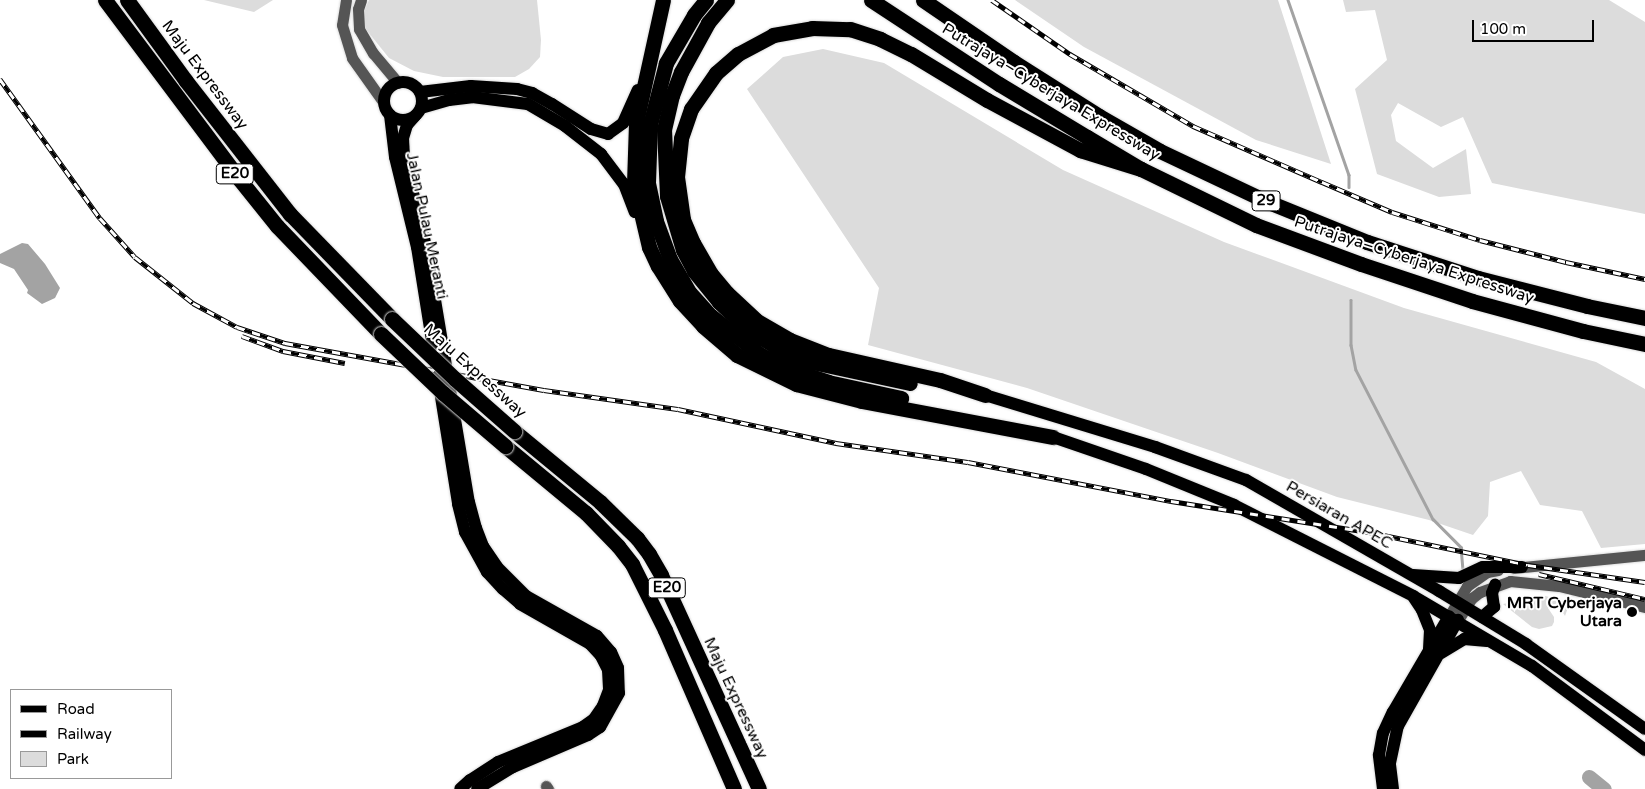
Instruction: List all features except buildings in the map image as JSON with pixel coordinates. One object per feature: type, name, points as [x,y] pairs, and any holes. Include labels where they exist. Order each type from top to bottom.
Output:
[{"type":"highway","name":"E20","points":[[105,0],[240,180],[277,226],[380,334],[443,393],[586,513],[632,564],[665,630],[734,789]]},
{"type":"highway","name":"Maju Expressway","points":[[128,0],[186,81],[290,214],[392,319],[455,379],[600,502],[637,538],[661,575],[759,789]]},
{"type":"highway","points":[[663,0],[636,123],[634,183],[649,247],[658,266],[676,294],[703,326],[737,355],[756,366],[817,391],[1053,437]]},
{"type":"highway","points":[[706,0],[694,15],[666,63],[650,125],[648,183],[656,222],[670,259],[690,293],[711,316],[743,343],[761,355],[798,372],[828,382],[943,408],[1053,437]]},
{"type":"highway","points":[[727,0],[708,24],[682,72],[672,95],[664,129],[665,179],[672,222],[682,250],[702,282],[719,302],[749,330],[783,350],[812,362],[950,391],[986,395]]},
{"type":"highway","name":"Putrajaya–Cyberjaya Expressway","points":[[871,0],[999,84],[1142,169],[1256,224],[1361,264],[1472,301],[1583,332],[1645,344]]},
{"type":"highway","name":"Putrajaya–Cyberjaya Expressway","points":[[924,0],[1014,62],[1122,129],[1160,151],[1266,201],[1367,242],[1478,278],[1587,306],[1645,318]]},
{"type":"highway","points":[[986,395],[940,380],[828,355],[790,340],[756,320],[717,280],[693,244],[683,219],[677,178],[681,138],[691,110],[716,73],[738,54],[773,35],[812,28],[850,29],[880,39],[910,54],[987,100],[1080,150],[1142,169]]},
{"type":"main road","points":[[420,92],[471,86],[517,89],[538,97],[591,129],[608,134],[623,123],[629,113],[649,59]]},
{"type":"main road","points":[[418,112],[422,98],[420,92],[411,83],[398,82],[387,91],[388,109],[403,120],[449,100],[472,97],[522,102],[546,114],[585,140],[614,168],[624,184],[649,247]]},
{"type":"main road","name":"Jalan Pulau Meranti","points":[[388,109],[395,157],[417,247],[458,504],[466,532],[487,572],[503,589],[520,604],[590,644],[601,656],[608,670],[609,690],[603,706],[594,719],[583,727],[498,762],[470,780],[460,789]]},
{"type":"main road","name":"Jalan Pulau Meranti","points":[[418,112],[407,125],[403,138],[404,156],[426,246],[469,502],[476,528],[488,552],[526,596],[597,636],[611,652],[618,668],[619,693],[600,726],[588,735],[494,777],[477,789]]},
{"type":"main road","name":"Persiaran APEC","points":[[986,395],[1155,447],[1246,480],[1482,616],[1540,653],[1645,729]]},
{"type":"main road","points":[[1053,437],[1146,469],[1234,505],[1413,596],[1532,666],[1645,750]]},
{"type":"main road","points":[[1411,575],[1459,578],[1483,567],[1522,567]]},
{"type":"main road","points":[[1482,616],[1494,607],[1492,594],[1495,585]]},
{"type":"main road","points":[[1413,596],[1422,610],[1430,630],[1433,655]]},
{"type":"main road","points":[[1393,789],[1390,763],[1394,738],[1402,716],[1453,618]]},
{"type":"main road","points":[[1384,789],[1379,755],[1383,733],[1392,712],[1433,655],[1464,639],[1489,641]]},
{"type":"street","points":[[346,0],[342,25],[352,58],[388,109]]},
{"type":"street","points":[[361,0],[358,9],[358,29],[373,53],[398,82]]},
{"type":"street","points":[[1453,618],[1461,604],[1467,586],[1487,572],[1645,555]]},
{"type":"street","points":[[1461,604],[1480,592],[1510,581],[1543,584],[1645,606]]},
{"type":"street","points":[[484,789],[494,777]]},
{"type":"green space","points":[[204,0],[273,0],[254,12]]},
{"type":"green space","points":[[369,0],[537,0],[541,40],[540,57],[529,69],[515,77],[443,77],[414,71],[389,58],[364,27],[365,9]]},
{"type":"green space","points":[[1015,0],[1278,0],[1331,164],[1256,140],[1084,47]]},
{"type":"green space","points":[[1343,0],[1609,0],[1645,22],[1645,214],[1492,183],[1463,117],[1441,127],[1398,103],[1391,115],[1396,141],[1433,168],[1466,149],[1471,194],[1439,197],[1377,174],[1355,89],[1387,60],[1375,10],[1346,12]]},
{"type":"green space","points":[[823,49],[884,63],[1063,170],[1224,242],[1404,308],[1596,362],[1645,389],[1645,544],[1601,548],[1582,511],[1540,505],[1521,471],[1490,482],[1488,516],[1473,535],[1429,520],[1337,497],[1218,453],[1027,388],[868,345],[879,288],[747,89],[783,57]]},
{"type":"green space","points":[[1545,596],[1570,602],[1565,616],[1557,603],[1548,608],[1554,617],[1554,622],[1552,626],[1539,629],[1532,627],[1503,604]]},
{"type":"shaded area","points":[[22,243],[28,244],[45,264],[60,288],[55,298],[42,304],[27,293],[28,290],[14,269],[0,263],[0,254]]},
{"type":"waterway","points":[[1288,0],[1349,175],[1349,187]]},
{"type":"waterway","points":[[1351,300],[1351,345],[1356,370],[1433,519],[1461,547],[1463,569]]},
{"type":"waterway","points":[[1589,777],[1604,789]]},
{"type":"railway","points":[[992,0],[1070,54],[1193,126],[1392,212],[1480,240],[1566,262],[1645,279]]},
{"type":"railway","points":[[0,79],[100,218],[135,257],[193,303],[237,327],[285,343],[544,390],[678,409],[836,443],[968,462],[1171,501],[1369,532],[1528,565],[1645,582]]},
{"type":"railway","points":[[242,336],[283,351],[345,363]]},
{"type":"railway","points":[[1539,574],[1645,599]]},
{"type":"place","name":"MRT Cyberjaya Utara","points":[[1632,612]]}]
